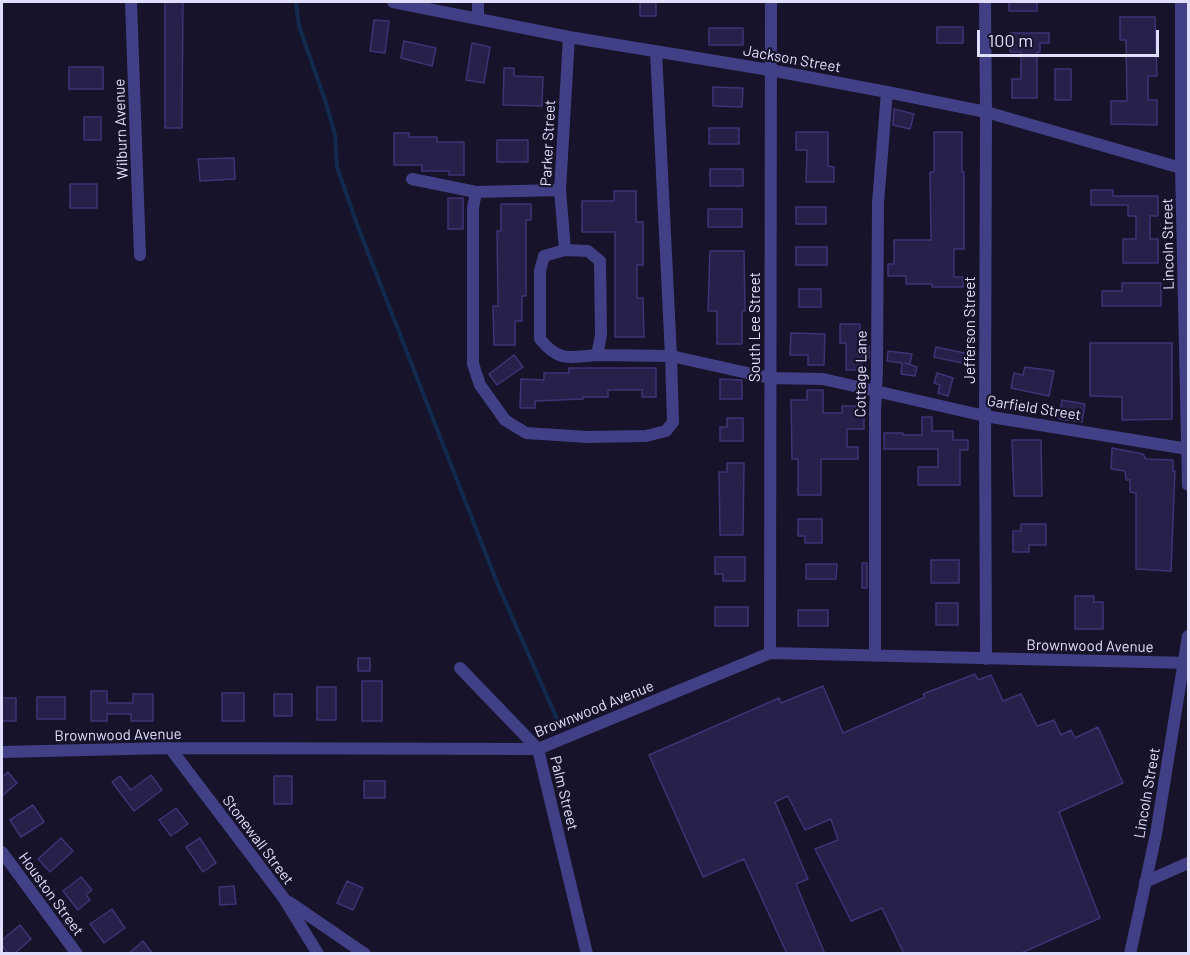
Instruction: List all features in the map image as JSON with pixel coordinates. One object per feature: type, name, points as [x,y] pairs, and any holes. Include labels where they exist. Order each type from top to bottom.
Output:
[{"type":"street","name":"Wilburn Avenue","points":[[131,2],[140,255]]},
{"type":"street","name":"Jackson Street","points":[[393,2],[568,37],[770,70],[986,112],[1181,168]]},
{"type":"street","points":[[478,2],[478,18]]},
{"type":"street","name":"South Lee Street","points":[[770,653],[771,2]]},
{"type":"street","name":"Jefferson Street","points":[[985,2],[986,659]]},
{"type":"street","name":"Lincoln Street","points":[[1181,2],[1181,168],[1188,485]]},
{"type":"street","name":"Parker Street","points":[[565,250],[560,190],[568,37]]},
{"type":"street","points":[[476,192],[473,208],[473,364],[480,385],[505,420],[526,434],[588,437],[645,436],[666,431],[673,422],[656,51]]},
{"type":"street","name":"Cottage Lane","points":[[875,656],[878,203],[887,92]]},
{"type":"street","points":[[412,179],[476,192],[560,190]]},
{"type":"street","points":[[565,250],[588,251],[600,261],[600,335],[597,355],[561,357],[549,350],[540,339],[540,271],[544,256],[565,250]]},
{"type":"street","name":"Garfield Street","points":[[597,355],[671,356],[770,378],[823,379],[985,416],[1188,449]]},
{"type":"street","name":"Lincoln Street","points":[[1130,954],[1156,834],[1186,663],[1188,636]]},
{"type":"street","name":"Brownwood Avenue","points":[[2,752],[170,748],[538,749],[770,653],[1186,663]]},
{"type":"street","name":"Palm Street","points":[[460,668],[538,749],[587,954]]},
{"type":"street","name":"Stonewall Street","points":[[170,748],[283,897],[318,954]]},
{"type":"street","name":"Houston Street","points":[[2,852],[77,954]]},
{"type":"street","points":[[1145,882],[1188,863]]},
{"type":"street","points":[[283,897],[365,954]]},
{"type":"building","points":[[165,2],[183,2],[182,128],[165,128]]},
{"type":"building","points":[[640,2],[656,2],[656,16],[640,16]]},
{"type":"building","points":[[1009,2],[1037,2],[1037,11],[1009,11]]},
{"type":"building","points":[[1120,17],[1155,17],[1157,76],[1148,76],[1148,100],[1157,100],[1157,125],[1111,124],[1111,101],[1127,101],[1126,40],[1120,40]]},
{"type":"building","points":[[374,20],[389,21],[385,53],[370,51]]},
{"type":"building","points":[[937,27],[963,27],[963,43],[937,43]]},
{"type":"building","points":[[709,28],[743,28],[743,45],[709,45]]},
{"type":"building","points":[[1010,33],[1049,33],[1049,43],[1040,43],[1040,52],[1037,52],[1037,98],[1012,98],[1012,79],[1021,79],[1021,52],[1010,52]]},
{"type":"building","points":[[404,41],[436,48],[432,66],[401,58]]},
{"type":"building","points":[[472,43],[490,47],[484,83],[466,80]]},
{"type":"building","points":[[69,67],[103,67],[103,89],[69,89]]},
{"type":"building","points":[[504,68],[514,68],[514,76],[543,77],[542,106],[503,105]]},
{"type":"building","points":[[1055,69],[1071,69],[1071,100],[1055,100]]},
{"type":"building","points":[[713,87],[743,88],[742,107],[713,106]]},
{"type":"building","points":[[894,109],[914,114],[910,129],[893,125]]},
{"type":"building","points":[[84,117],[101,117],[101,140],[84,140]]},
{"type":"building","points":[[709,128],[739,128],[739,144],[709,144]]},
{"type":"building","points":[[796,132],[828,132],[828,166],[834,167],[834,182],[806,182],[807,150],[796,150]]},
{"type":"building","points":[[934,132],[962,132],[964,249],[954,249],[954,277],[963,277],[963,287],[906,284],[906,276],[888,276],[888,264],[894,264],[894,240],[931,240],[930,172],[934,172]]},
{"type":"building","points":[[394,133],[409,133],[409,137],[437,137],[437,142],[464,142],[464,175],[449,175],[449,171],[422,171],[422,165],[394,165]]},
{"type":"building","points":[[497,140],[528,140],[528,162],[497,162]]},
{"type":"building","points":[[234,158],[235,179],[200,181],[198,159]]},
{"type":"building","points":[[710,169],[743,169],[743,186],[710,186]]},
{"type":"building","points":[[70,184],[97,184],[97,208],[70,208]]},
{"type":"building","points":[[1091,190],[1113,190],[1113,196],[1158,196],[1158,216],[1150,216],[1150,239],[1158,239],[1158,263],[1123,263],[1123,239],[1136,239],[1136,216],[1128,216],[1128,205],[1091,205]]},
{"type":"building","points":[[614,191],[636,191],[636,222],[643,222],[643,265],[637,265],[637,298],[643,298],[644,337],[615,337],[615,232],[582,232],[582,201],[614,201]]},
{"type":"building","points":[[448,198],[463,198],[463,229],[448,229]]},
{"type":"building","points":[[501,204],[531,204],[531,220],[526,220],[526,296],[522,296],[522,321],[515,321],[515,345],[494,345],[493,306],[498,306],[497,231],[501,231]]},
{"type":"building","points":[[796,207],[826,207],[826,224],[796,224]]},
{"type":"building","points":[[708,209],[742,209],[742,227],[708,227]]},
{"type":"building","points":[[796,247],[827,247],[827,265],[796,265]]},
{"type":"building","points":[[710,251],[744,251],[745,311],[742,311],[742,344],[717,344],[717,311],[708,311]]},
{"type":"building","points":[[1122,283],[1161,283],[1161,306],[1102,306],[1102,291],[1122,291]]},
{"type":"building","points":[[799,289],[821,289],[821,307],[799,307]]},
{"type":"building","points":[[840,324],[860,324],[860,346],[869,346],[869,358],[862,358],[862,370],[846,370],[846,343],[840,343]]},
{"type":"building","points":[[791,333],[825,334],[824,365],[808,365],[808,355],[790,355]]},
{"type":"building","points":[[1090,343],[1172,343],[1172,419],[1122,420],[1122,397],[1090,396]]},
{"type":"building","points":[[936,347],[969,354],[967,364],[934,357]]},
{"type":"building","points":[[888,351],[912,354],[910,364],[905,363],[917,367],[915,376],[901,374],[902,363],[887,361]]},
{"type":"building","points":[[514,355],[523,367],[497,385],[489,374]]},
{"type":"building","points":[[1025,367],[1054,371],[1049,396],[1011,388],[1014,373],[1023,375]]},
{"type":"building","points":[[569,368],[656,368],[656,397],[642,397],[642,390],[608,390],[608,397],[535,401],[535,408],[520,408],[521,379],[544,380],[544,373],[569,373]]},
{"type":"building","points":[[937,373],[953,378],[948,396],[938,393],[940,385],[934,383]]},
{"type":"building","points":[[720,379],[742,380],[742,399],[720,399]]},
{"type":"building","points":[[807,390],[823,390],[823,413],[842,413],[842,406],[857,406],[857,416],[864,416],[864,429],[847,429],[847,447],[858,447],[858,459],[821,459],[821,495],[798,495],[798,459],[792,459],[791,400],[807,400]]},
{"type":"building","points":[[1062,400],[1085,404],[1082,422],[1059,419]]},
{"type":"building","points":[[922,417],[932,417],[932,431],[953,431],[953,440],[968,440],[968,450],[960,450],[960,485],[918,485],[918,467],[938,467],[938,449],[884,449],[884,433],[922,435]]},
{"type":"building","points":[[727,418],[743,418],[743,441],[720,441],[720,427],[727,427]]},
{"type":"building","points":[[1012,440],[1041,440],[1042,496],[1014,496]]},
{"type":"building","points":[[1112,448],[1143,454],[1146,459],[1173,460],[1173,471],[1175,471],[1171,571],[1136,569],[1136,493],[1130,492],[1130,480],[1126,480],[1125,471],[1111,469]]},
{"type":"building","points":[[727,463],[744,463],[743,535],[720,535],[719,472],[727,472]]},
{"type":"building","points":[[798,519],[822,519],[822,543],[805,543],[805,536],[798,536]]},
{"type":"building","points":[[1021,524],[1046,524],[1046,545],[1029,545],[1029,552],[1013,552],[1013,531],[1021,531]]},
{"type":"building","points":[[715,557],[745,557],[745,581],[723,581],[723,574],[715,574]]},
{"type":"building","points":[[931,560],[959,560],[959,583],[931,583]]},
{"type":"building","points":[[862,563],[867,563],[867,588],[862,588]]},
{"type":"building","points":[[806,564],[837,564],[836,579],[806,579]]},
{"type":"building","points":[[1075,596],[1094,596],[1094,602],[1103,602],[1103,629],[1075,629]]},
{"type":"building","points":[[936,603],[958,603],[958,625],[936,625]]},
{"type":"building","points":[[715,607],[748,607],[748,626],[715,626]]},
{"type":"building","points":[[798,610],[828,610],[828,626],[798,626]]},
{"type":"building","points":[[358,658],[370,658],[370,671],[358,671]]},
{"type":"building","points":[[975,674],[978,680],[991,675],[1003,701],[1021,694],[1037,726],[1054,720],[1061,735],[1071,730],[1075,738],[1098,727],[1123,783],[1059,812],[1100,918],[1019,954],[904,954],[882,908],[851,921],[815,849],[838,840],[831,819],[805,830],[788,796],[775,802],[808,879],[796,884],[825,954],[787,954],[744,859],[703,877],[649,755],[779,698],[781,703],[823,686],[843,733],[925,697],[923,694]]},
{"type":"building","points":[[362,681],[382,681],[382,721],[362,721]]},
{"type":"building","points":[[317,687],[336,687],[336,720],[317,720]]},
{"type":"building","points":[[91,691],[107,691],[107,703],[133,703],[133,694],[153,694],[153,721],[131,721],[131,714],[107,714],[107,721],[91,721]]},
{"type":"building","points":[[222,693],[244,693],[244,721],[222,721]]},
{"type":"building","points":[[274,694],[292,694],[292,716],[274,716]]},
{"type":"building","points":[[37,697],[65,697],[65,719],[37,719]]},
{"type":"building","points":[[2,698],[16,698],[16,721],[2,721]]},
{"type":"building","points":[[8,772],[17,783],[2,796],[2,777]]},
{"type":"building","points":[[151,775],[162,790],[134,811],[112,782],[120,776],[131,790]]},
{"type":"building","points":[[274,776],[292,776],[292,804],[274,804]]},
{"type":"building","points":[[364,781],[385,781],[385,798],[364,798]]},
{"type":"building","points":[[33,805],[44,822],[21,837],[10,820]]},
{"type":"building","points":[[176,808],[188,824],[171,836],[159,820]]},
{"type":"building","points":[[61,838],[73,851],[50,872],[38,859]]},
{"type":"building","points":[[200,838],[216,863],[203,872],[186,847]]},
{"type":"building","points":[[81,877],[92,890],[86,895],[90,900],[78,910],[63,891]]},
{"type":"building","points":[[347,881],[363,888],[353,910],[337,903]]},
{"type":"building","points":[[234,886],[236,904],[220,905],[219,887]]},
{"type":"building","points":[[112,909],[125,928],[104,943],[90,924]]},
{"type":"building","points":[[20,925],[31,939],[14,954],[8,954],[2,945],[2,940]]},
{"type":"building","points":[[143,941],[153,954],[128,954]]},
{"type":"waterway","points":[[296,2],[299,26],[335,135],[337,167],[358,227],[498,585],[557,719]]}]
